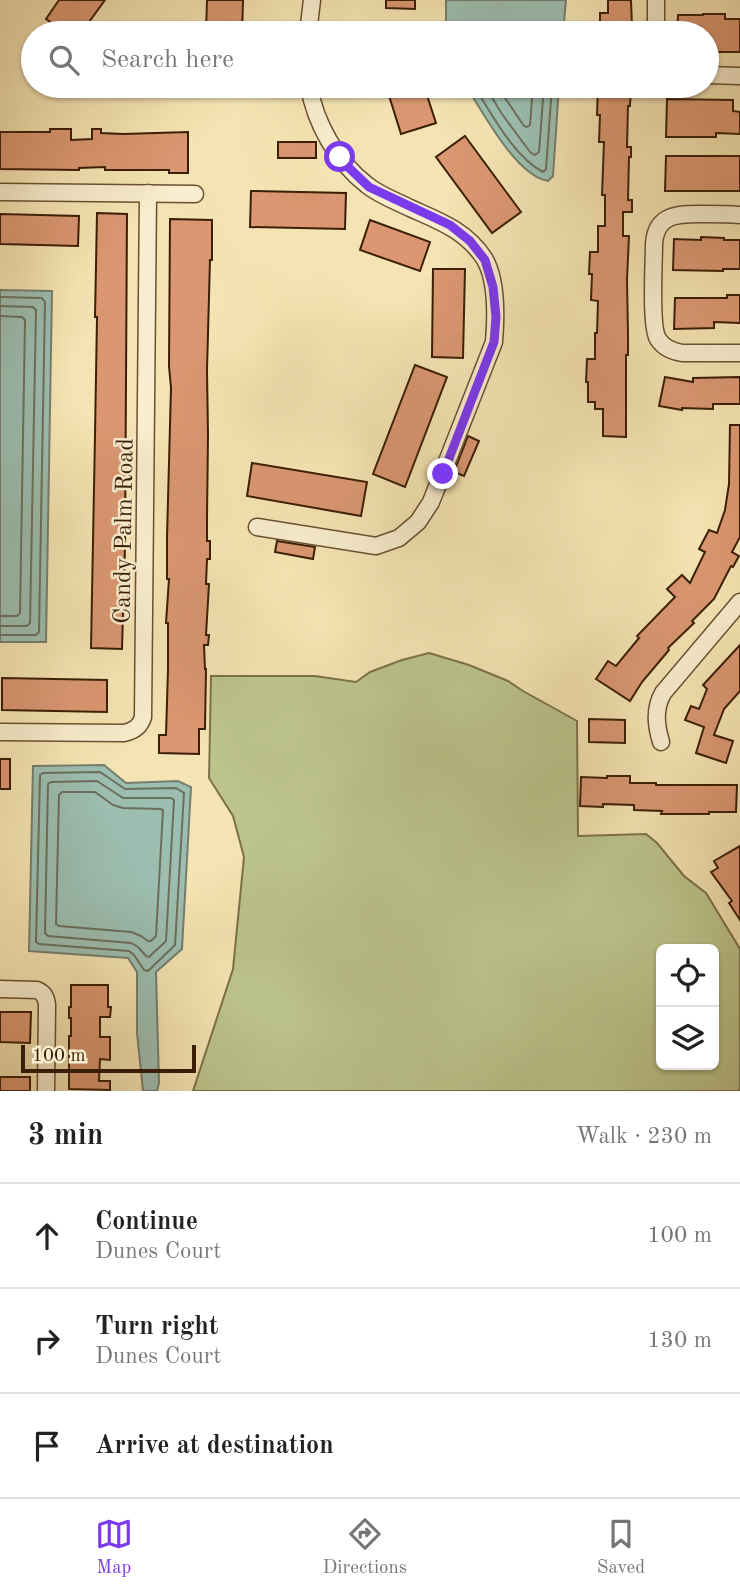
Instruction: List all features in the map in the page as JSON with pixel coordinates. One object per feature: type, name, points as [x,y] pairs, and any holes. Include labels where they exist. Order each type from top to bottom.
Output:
[{"type":"street","points":[[309,21],[312,0]]},
{"type":"street","points":[[656,0],[656,21]]},
{"type":"street","points":[[719,75],[740,76]]},
{"type":"street","points":[[257,527],[376,545],[399,538],[418,522],[431,502],[494,342],[496,317],[493,287],[485,260],[470,241],[450,225],[369,187],[346,165],[332,145],[316,115],[312,98]]},
{"type":"street","points":[[0,192],[195,194]]},
{"type":"street","name":"Candy Palm Road","points":[[0,732],[124,733],[138,727],[143,717],[148,193]]},
{"type":"street","points":[[740,215],[675,215],[660,225],[654,244],[653,325],[661,344],[674,351],[740,353]]},
{"type":"street","points":[[661,742],[656,717],[663,693],[740,602]]},
{"type":"street","points":[[0,989],[37,990],[44,994],[47,1005],[46,1091]]},
{"type":"green space","points":[[429,653],[508,681],[577,721],[578,836],[646,834],[657,843],[684,876],[706,893],[740,949],[740,1091],[193,1091],[233,969],[244,857],[233,816],[209,778],[211,676],[315,676],[356,682],[370,672]]},
{"type":"water","points":[[446,0],[566,0],[564,21],[446,21]]},
{"type":"water","points":[[474,98],[558,98],[553,176],[548,181],[536,177],[524,168],[491,126]]},
{"type":"water","points":[[0,290],[52,291],[46,642],[0,642]]},
{"type":"water","points":[[104,765],[126,783],[178,781],[191,787],[182,949],[156,972],[157,1091],[143,1091],[137,1033],[137,972],[128,958],[29,951],[33,766]]},
{"type":"building","points":[[59,0],[105,0],[90,21],[46,19]]},
{"type":"building","points":[[207,0],[243,0],[242,21],[206,21]]},
{"type":"building","points":[[386,0],[415,0],[415,9],[386,8]]},
{"type":"building","points":[[608,0],[631,0],[632,21],[600,21],[600,13],[608,13]]},
{"type":"building","points":[[725,14],[725,19],[740,19],[740,52],[719,52],[719,21],[678,21],[678,15]]},
{"type":"building","points":[[390,98],[428,98],[436,123],[401,134]]},
{"type":"building","points":[[598,98],[630,98],[627,147],[631,147],[628,200],[632,200],[632,212],[623,212],[623,236],[629,236],[626,437],[603,436],[603,409],[595,409],[595,402],[588,402],[586,382],[587,359],[595,359],[598,301],[591,300],[590,252],[598,252],[598,226],[605,226],[605,195],[602,195],[604,142],[599,142],[600,115],[597,115]]},
{"type":"building","points":[[667,99],[733,100],[733,111],[740,112],[740,134],[666,137]]},
{"type":"building","points":[[50,129],[71,129],[71,140],[92,139],[92,129],[101,129],[101,133],[123,134],[188,132],[188,173],[169,173],[169,170],[105,170],[105,167],[79,170],[0,169],[0,132],[50,132]]},
{"type":"building","points":[[465,136],[521,212],[492,233],[436,157]]},
{"type":"building","points":[[278,142],[316,142],[316,158],[278,158]]},
{"type":"building","points":[[666,156],[740,156],[740,191],[665,191]]},
{"type":"building","points":[[251,191],[346,193],[345,229],[250,227]]},
{"type":"building","points":[[97,213],[127,214],[122,649],[91,648]]},
{"type":"building","points":[[0,214],[79,216],[78,246],[0,244]]},
{"type":"building","points":[[170,219],[212,220],[207,370],[207,541],[210,541],[210,559],[207,559],[206,584],[209,584],[206,635],[209,635],[208,645],[204,645],[205,729],[199,729],[199,754],[159,753],[159,735],[166,735],[168,669],[166,623],[171,388]]},
{"type":"building","points":[[370,220],[430,242],[420,271],[360,250]]},
{"type":"building","points":[[701,237],[740,240],[740,269],[673,270],[674,239],[701,240]]},
{"type":"building","points":[[433,269],[465,269],[463,358],[432,357]]},
{"type":"building","points":[[727,295],[740,295],[740,323],[714,322],[714,328],[674,329],[675,298],[727,298]]},
{"type":"building","points":[[415,365],[447,377],[405,487],[373,474]]},
{"type":"building","points":[[665,377],[693,382],[693,378],[740,377],[740,404],[713,404],[713,409],[682,410],[659,406]]},
{"type":"building","points":[[730,425],[740,425],[740,537],[732,552],[739,556],[714,599],[668,648],[630,701],[596,679],[608,661],[616,666],[639,638],[637,636],[675,597],[667,589],[682,575],[690,583],[705,552],[699,549],[709,530],[717,533],[725,510],[729,484]]},
{"type":"building","points":[[468,436],[479,441],[464,476],[454,472]]},
{"type":"building","points":[[252,463],[367,482],[361,516],[247,496]]},
{"type":"building","points":[[277,541],[315,547],[313,559],[275,552]]},
{"type":"building","points":[[740,645],[740,691],[724,709],[714,735],[733,741],[726,763],[696,753],[704,727],[685,720],[691,706],[699,709],[707,689],[703,685]]},
{"type":"building","points":[[2,678],[107,680],[107,712],[2,710]]},
{"type":"building","points":[[589,719],[625,720],[625,743],[589,742]]},
{"type":"building","points":[[0,759],[10,759],[10,789],[0,789]]},
{"type":"building","points":[[630,776],[630,783],[656,785],[737,785],[736,812],[661,814],[662,811],[634,810],[634,805],[580,806],[581,777]]},
{"type":"building","points":[[740,846],[740,920],[729,903],[732,901],[711,872],[718,868],[714,861]]},
{"type":"building","points":[[71,985],[108,985],[110,1017],[100,1017],[100,1037],[110,1037],[110,1060],[100,1059],[99,1081],[110,1081],[110,1090],[69,1089]]},
{"type":"building","points":[[0,1012],[31,1012],[30,1043],[0,1042]]},
{"type":"building","points":[[0,1077],[30,1077],[30,1091],[0,1091]]},
{"type":"route","points":[[340,157],[369,187],[450,225],[470,241],[485,260],[493,287],[496,317],[494,342],[443,474]]}]
